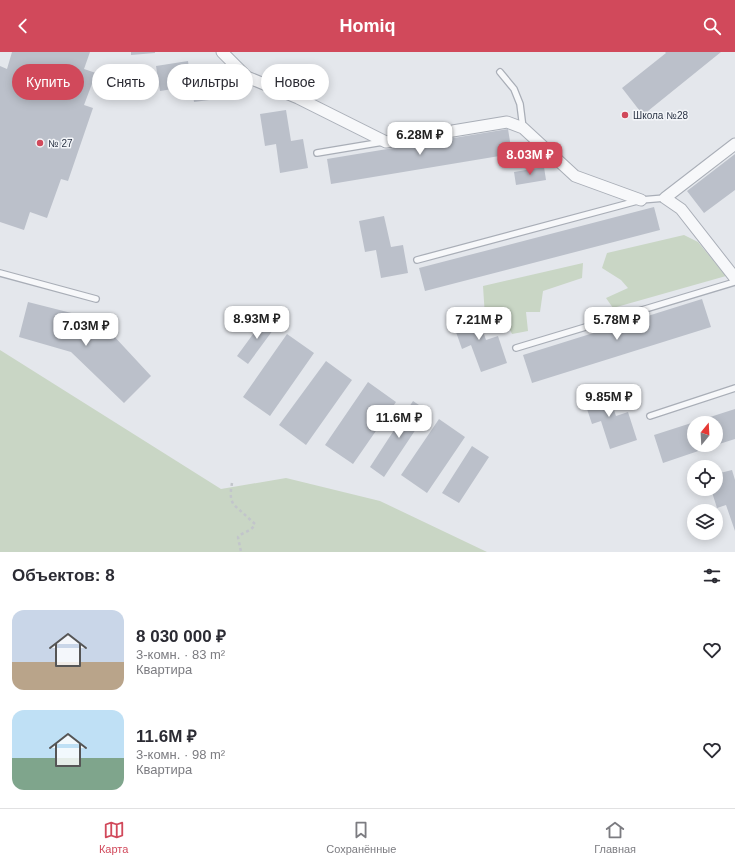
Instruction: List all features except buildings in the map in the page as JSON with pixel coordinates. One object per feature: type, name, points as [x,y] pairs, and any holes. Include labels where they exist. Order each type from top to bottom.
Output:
[{"type":"street","points":[[222,52],[247,77],[298,98],[386,142],[507,122],[523,128],[575,176],[642,200]]},
{"type":"street","points":[[735,144],[665,198],[681,209],[735,278]]},
{"type":"lane","points":[[500,72],[514,89],[520,104],[523,128]]},
{"type":"lane","points":[[317,153],[386,142]]},
{"type":"lane","points":[[416,260],[642,200],[665,198]]},
{"type":"lane","points":[[0,273],[96,299]]},
{"type":"lane","points":[[516,348],[735,282]]},
{"type":"lane","points":[[650,416],[735,388]]},
{"type":"path","points":[[232,483],[230,493],[232,502],[256,524],[254,527],[240,535],[237,539],[241,552]]},
{"type":"green space","points":[[684,235],[698,242],[726,276],[613,308],[606,298],[628,288],[621,280],[602,268],[607,253]]},
{"type":"green space","points":[[583,263],[582,278],[543,291],[540,312],[526,312],[528,331],[512,334],[505,320],[485,317],[483,286]]},
{"type":"green space","points":[[0,350],[221,489],[286,478],[380,501],[487,552],[0,552]]},
{"type":"place","name":"Школа №28","points":[[625,115]]},
{"type":"place","name":"№ 27","points":[[40,143]]}]
